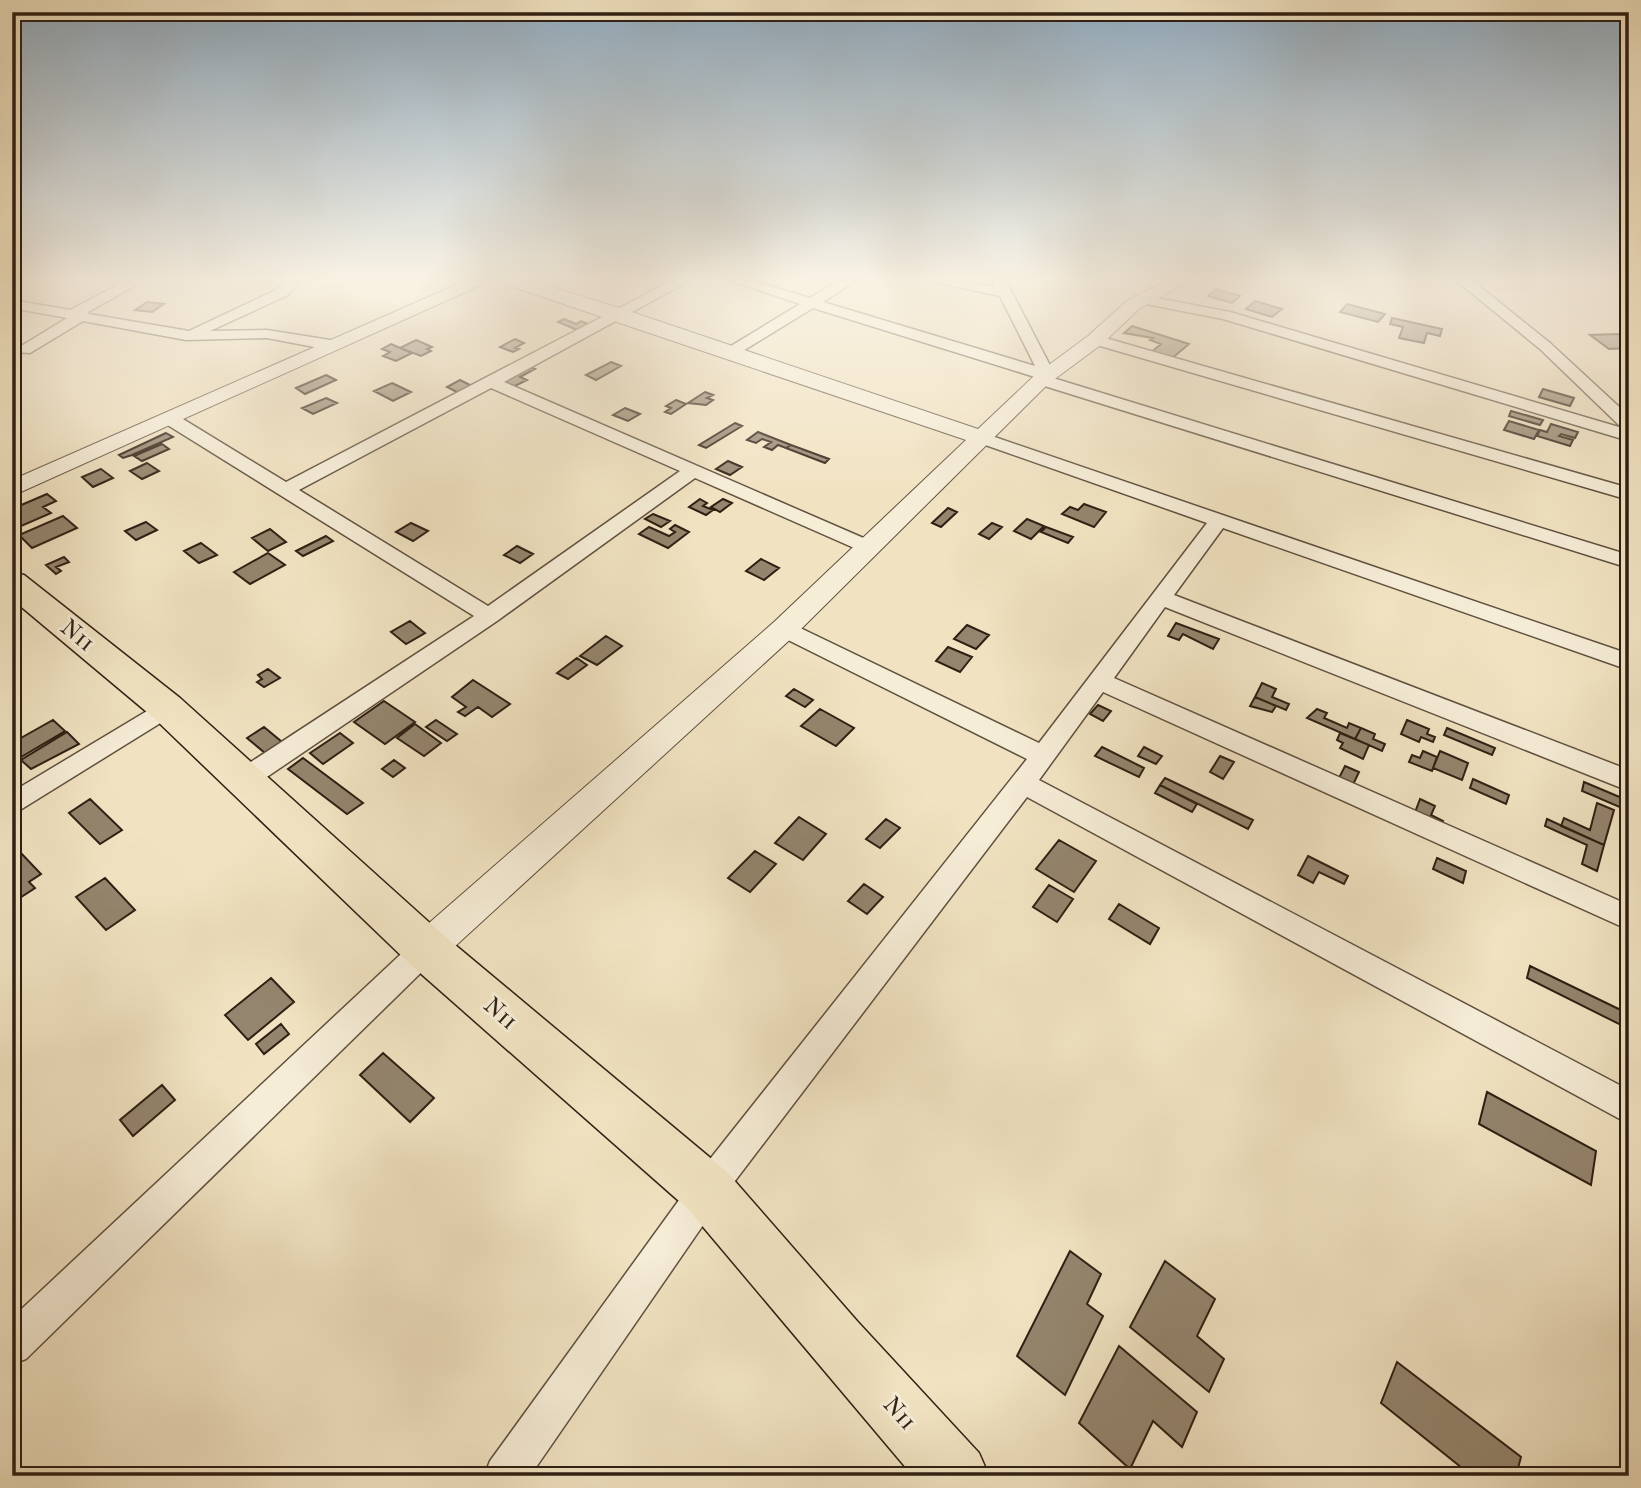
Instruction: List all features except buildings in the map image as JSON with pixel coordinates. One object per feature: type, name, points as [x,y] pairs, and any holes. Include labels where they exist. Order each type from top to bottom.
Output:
[{"type":"main road","name":"N11","points":[[12,582],[167,708],[246,778],[426,949],[707,1189],[836,1342],[956,1476]]},
{"type":"street","points":[[12,489],[172,420],[319,350]]},
{"type":"street","points":[[286,490],[551,350]]},
{"type":"street","points":[[727,350],[1629,662]]},
{"type":"street","points":[[957,350],[1629,562]]},
{"type":"street","points":[[1031,350],[1044,378]]},
{"type":"street","points":[[12,1345],[426,949],[784,629],[980,437],[1044,378],[1081,350]]},
{"type":"street","points":[[1131,350],[1629,494]]},
{"type":"street","points":[[1343,350],[1629,436]]},
{"type":"street","points":[[1551,350],[1629,425]]},
{"type":"street","points":[[491,382],[868,547]]},
{"type":"street","points":[[172,420],[489,616]]},
{"type":"street","points":[[246,778],[489,616],[694,470]]},
{"type":"street","points":[[505,1476],[707,1189],[1023,783],[1220,519]]},
{"type":"street","points":[[1161,598],[1629,781]]},
{"type":"street","points":[[784,629],[1043,756]]},
{"type":"street","points":[[1099,681],[1629,918]]},
{"type":"street","points":[[12,805],[167,708]]},
{"type":"street","points":[[1023,783],[1629,1108]]}]
